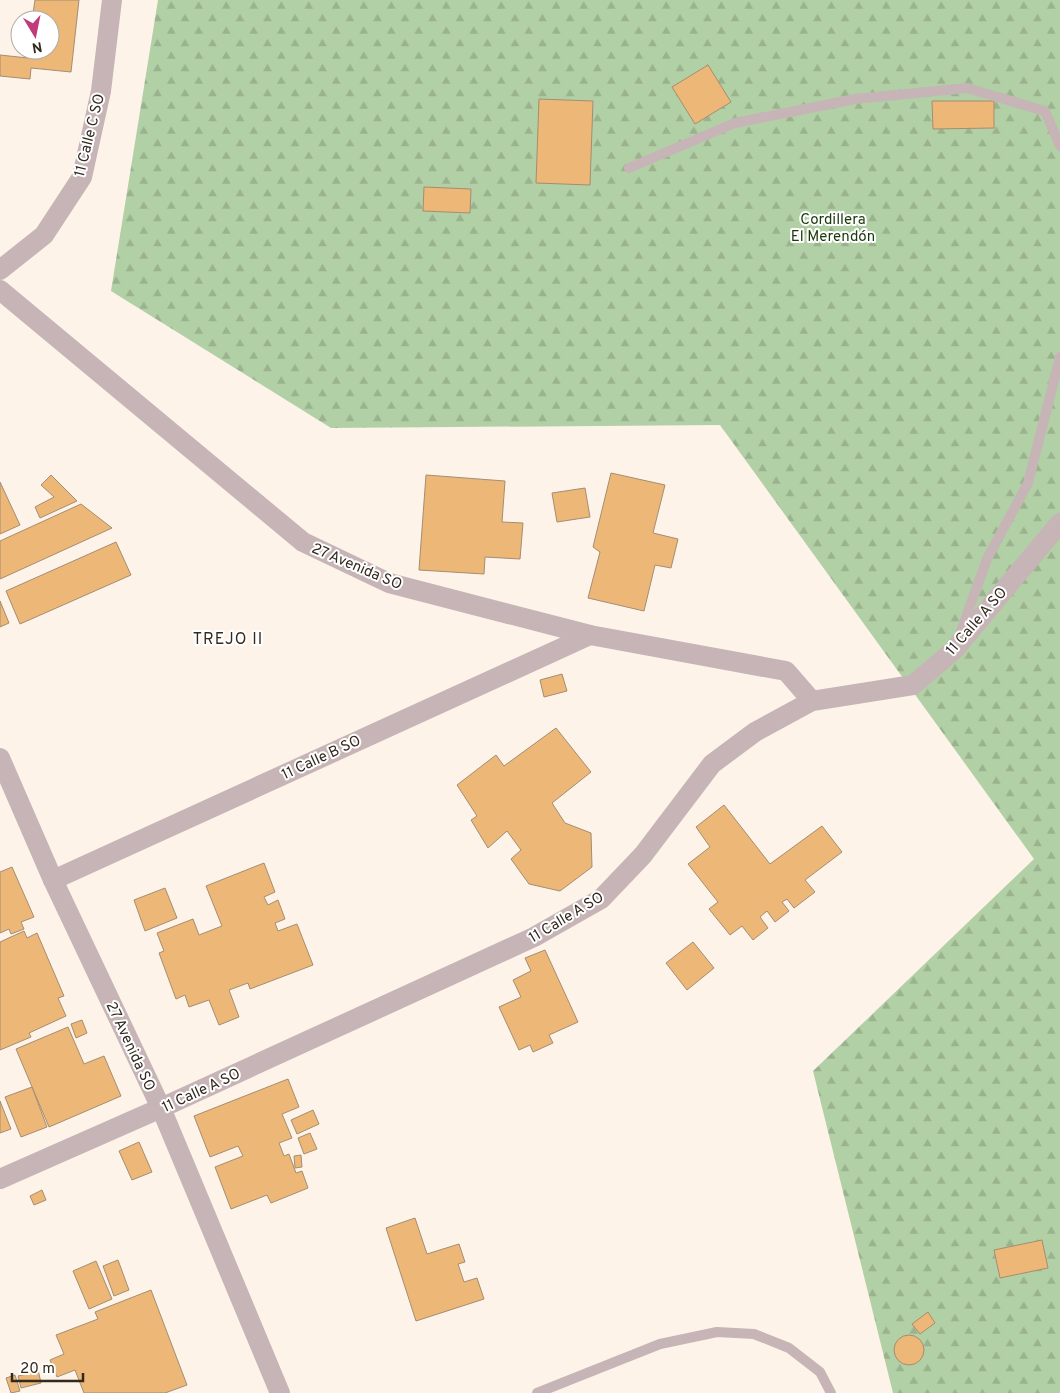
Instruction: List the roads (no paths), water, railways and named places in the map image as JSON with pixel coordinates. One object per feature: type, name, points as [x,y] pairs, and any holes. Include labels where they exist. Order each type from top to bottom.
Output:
[{"type":"street","name":"11 Calle C SO","points":[[0,270],[44,236],[82,177],[101,91],[112,0]]},
{"type":"street","name":"27 Avenida SO","points":[[0,290],[303,542],[389,583],[590,635],[786,671],[812,701]]},
{"type":"street","name":"11 Calle A SO","points":[[0,1179],[161,1108],[534,937],[600,899],[643,855],[712,764],[755,732],[812,701],[913,685],[954,650],[1060,523]]},
{"type":"street","name":"11 Calle B SO","points":[[53,880],[590,635]]},
{"type":"street","name":"27 Avenida SO","points":[[0,758],[53,880],[161,1108],[280,1393]]},
{"type":"lane","points":[[629,168],[735,122],[855,99],[967,88],[1045,111],[1060,146]]},
{"type":"lane","points":[[954,650],[987,559],[1028,483],[1060,357]]},
{"type":"lane","points":[[537,1393],[660,1344],[717,1332],[754,1334],[789,1348],[820,1372],[831,1393]]},
{"type":"district","name":"TREJO II","points":[[228,638]]},
{"type":"park label","name":"Cordillera El Merendón","points":[[833,228]]}]
